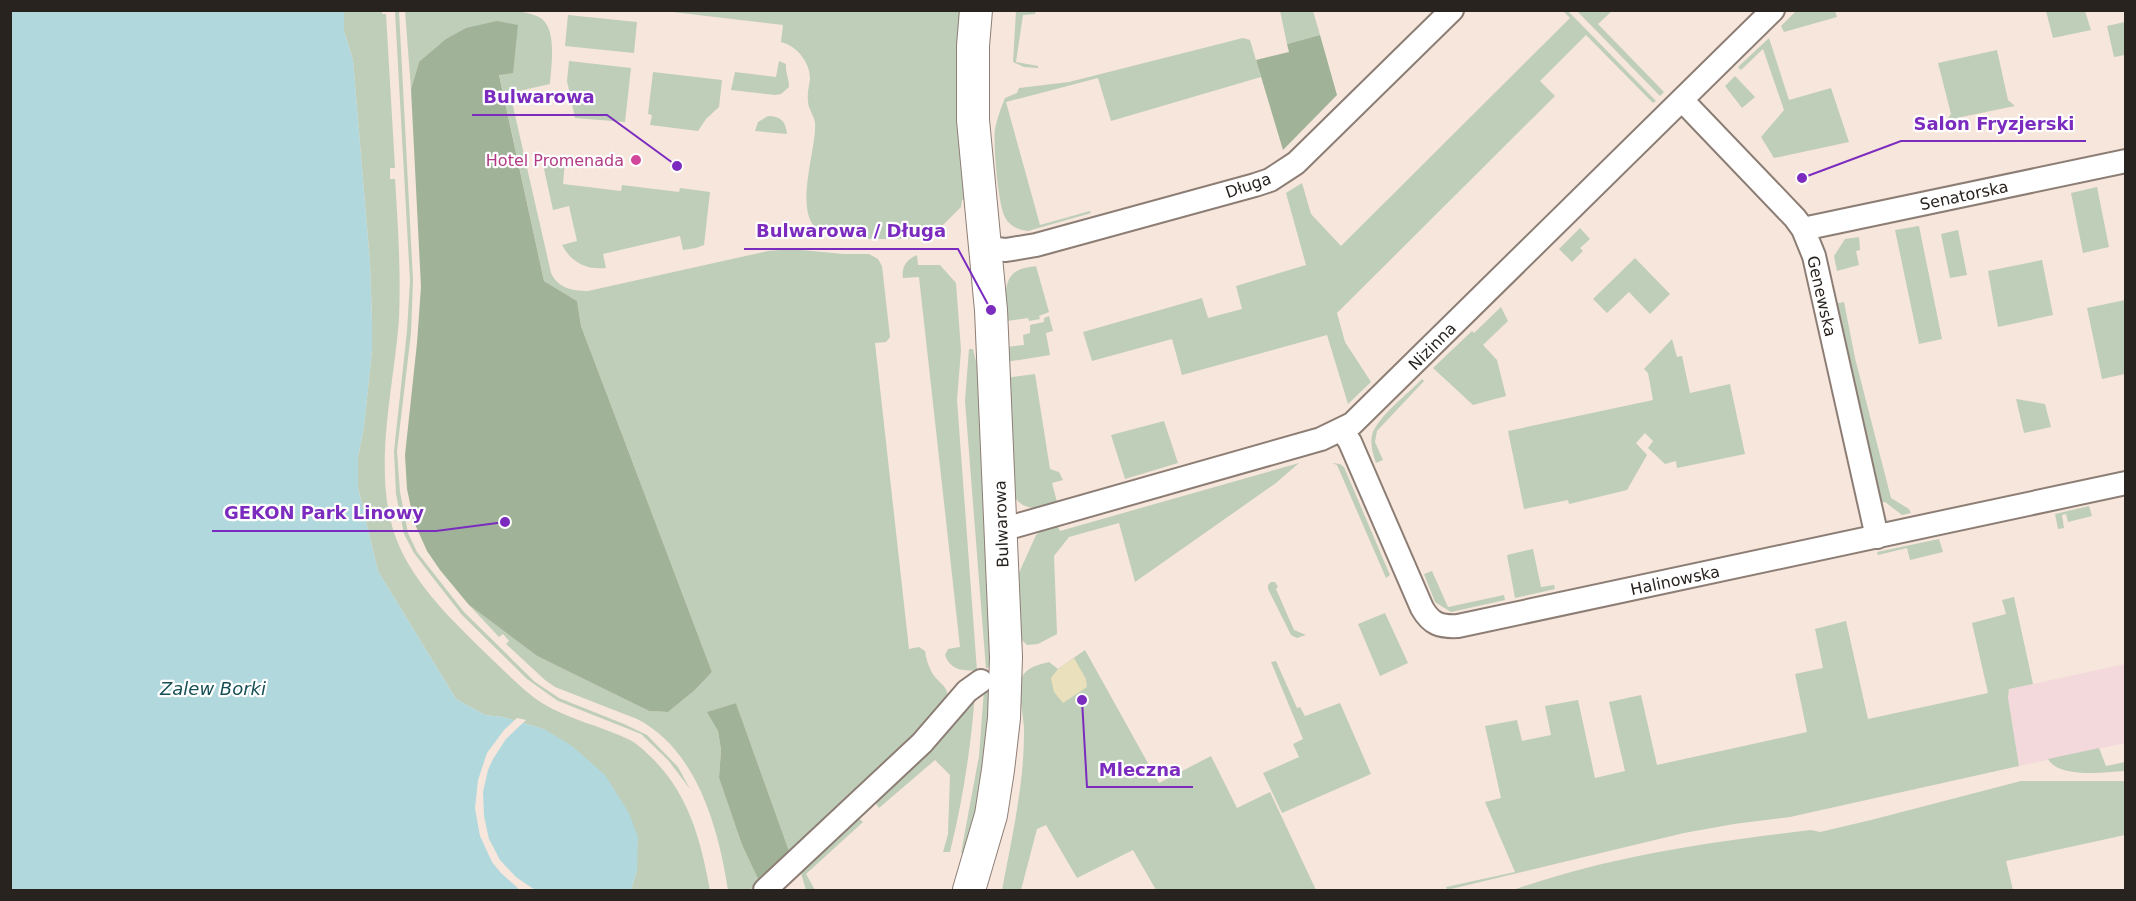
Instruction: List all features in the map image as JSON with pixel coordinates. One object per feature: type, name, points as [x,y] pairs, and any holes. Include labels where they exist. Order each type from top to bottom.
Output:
[{"type":"street","name":"Bulwarowa","points":[[969,891],[991,815],[1004,718],[1006,657],[991,310],[974,120],[973,46],[976,10]]},
{"type":"street","name":"Długa","points":[[986,248],[1006,250],[1036,245],[1270,180],[1296,163],[1452,10]]},
{"type":"street","name":"Nizinna","points":[[1001,530],[1321,439],[1342,430],[1360,417],[1773,10]]},
{"type":"street","name":"Genewska","points":[[1682,100],[1803,229],[1814,256],[1877,537]]},
{"type":"street","name":"Senatorska","points":[[1803,229],[2126,162]]},
{"type":"street","name":"Halinowska","points":[[1342,430],[1350,442],[1422,608],[1428,618],[1446,627],[2126,483]]},
{"type":"street","points":[[765,891],[922,743],[968,691],[981,681]]},
{"type":"shaded area","points":[[2125,664],[2125,743],[2019,766],[2008,698],[2010,689]]},
{"type":"green space","points":[[506,10],[539,17],[549,29],[551,38],[550,84],[510,93],[551,273],[557,282],[571,289],[588,291],[768,251],[791,249],[869,254],[878,259],[882,266],[890,337],[886,342],[875,343],[909,649],[919,647],[925,651],[931,671],[946,689],[947,706],[795,848],[789,851],[736,703],[708,712],[718,731],[721,750],[719,778],[742,845],[759,881],[750,890],[728,890],[718,842],[702,793],[690,770],[658,732],[637,719],[555,687],[506,644],[509,641],[503,634],[499,637],[469,605],[537,656],[649,711],[668,712],[695,690],[712,672],[581,326],[577,301],[544,281],[499,74],[419,62],[411,89],[405,11]]},
{"type":"green space","points":[[344,11],[382,11],[382,14],[386,14],[395,168],[390,168],[390,179],[395,179],[400,284],[399,319],[385,464],[386,494],[391,522],[400,548],[419,580],[444,611],[525,690],[553,709],[630,740],[654,760],[677,789],[692,821],[703,855],[710,890],[631,890],[637,870],[544,729],[503,717],[485,715],[456,699],[378,571],[358,488],[358,457],[364,427],[372,350],[372,321],[370,263],[353,60],[344,31]]},
{"type":"green space","points":[[395,11],[399,11],[413,280],[411,333],[397,451],[400,492],[408,533],[417,552],[464,612],[535,682],[559,698],[647,735],[678,767],[690,789],[668,760],[641,734],[558,701],[527,679],[462,615],[414,553],[404,534],[396,494],[394,451],[410,281]]},
{"type":"green space","points":[[664,11],[964,11],[969,199],[962,200],[961,207],[940,228],[919,230],[917,239],[854,238],[821,232],[812,224],[806,198],[815,135],[815,123],[808,104],[810,79],[808,67],[797,51],[781,42],[783,25]]},
{"type":"green space","points":[[1016,11],[1036,11],[1035,14],[1023,15],[1016,62],[1038,66],[1038,68],[1024,67],[1013,62]]},
{"type":"green space","points":[[1280,11],[1313,11],[1320,35],[1287,44]]},
{"type":"green space","points":[[1563,11],[1568,11],[1656,101],[1653,103],[1586,35],[1540,81],[1555,96],[1337,313],[1345,342],[1371,382],[1348,404],[1327,335],[1182,375],[1172,339],[1092,361],[1083,332],[1202,298],[1208,318],[1242,309],[1236,286],[1306,265],[1286,193],[1302,183],[1311,214],[1341,246],[1570,18]]},
{"type":"green space","points":[[1577,11],[1612,11],[1598,24],[1664,92],[1660,96]]},
{"type":"green space","points":[[1796,11],[1835,11],[1837,17],[1784,32],[1781,26]]},
{"type":"green space","points":[[2046,11],[2085,11],[2091,30],[2053,38]]},
{"type":"green space","points":[[568,15],[637,22],[634,53],[565,46]]},
{"type":"green space","points":[[497,21],[518,25],[513,73],[499,75],[544,281],[577,301],[581,326],[712,672],[695,690],[668,712],[649,711],[537,656],[469,605],[427,551],[414,522],[407,489],[405,455],[421,287],[411,89],[419,62],[446,39],[466,28]]},
{"type":"green space","points":[[2125,22],[2125,55],[2114,57],[2107,26]]},
{"type":"green space","points":[[1320,35],[1337,95],[1283,150],[1256,60],[1289,52],[1287,44]]},
{"type":"green space","points":[[1243,38],[1250,40],[1261,77],[1111,121],[1098,78],[1006,102],[1040,225],[1090,211],[1091,213],[1028,231],[1009,223],[1002,210],[995,160],[995,129],[1005,98],[1017,93],[1019,88],[1069,82]]},
{"type":"green space","points":[[1769,38],[1789,100],[1831,88],[1849,142],[1774,158],[1761,137],[1784,110],[1763,49],[1741,70],[1738,67]]},
{"type":"green space","points":[[1997,50],[2008,100],[2015,106],[1947,120],[1951,114],[1938,63]]},
{"type":"green space","points":[[569,61],[631,68],[625,122],[575,118],[567,81]]},
{"type":"green space","points":[[779,61],[786,64],[789,84],[789,87],[781,94],[731,90],[735,72],[776,77]]},
{"type":"green space","points":[[653,72],[722,80],[719,107],[706,119],[698,131],[650,125],[652,115],[648,114]]},
{"type":"green space","points":[[1735,76],[1755,97],[1742,108],[1725,86]]},
{"type":"green space","points":[[768,116],[782,120],[787,134],[755,131],[758,122]]},
{"type":"green space","points":[[542,160],[565,161],[563,184],[621,191],[622,185],[679,192],[680,188],[710,192],[704,245],[683,250],[680,236],[603,254],[606,268],[592,268],[580,264],[562,245],[577,241],[569,206],[553,210]]},
{"type":"green space","points":[[2097,187],[2109,247],[2083,253],[2071,193]]},
{"type":"green space","points":[[1919,226],[1942,339],[1919,344],[1895,230]]},
{"type":"green space","points":[[1580,228],[1590,239],[1580,248],[1583,251],[1572,262],[1559,249]]},
{"type":"green space","points":[[1958,230],[1967,275],[1950,278],[1941,234]]},
{"type":"green space","points":[[1859,237],[1860,250],[1856,251],[1859,265],[1837,271],[1834,256],[1845,239]]},
{"type":"green space","points":[[917,255],[918,265],[940,265],[956,283],[961,350],[957,400],[977,671],[954,667],[945,655],[948,649],[960,647],[919,277],[903,278],[906,264]]},
{"type":"green space","points":[[1635,258],[1670,294],[1650,314],[1629,292],[1607,313],[1593,299]]},
{"type":"green space","points":[[2042,260],[2053,315],[1998,327],[1988,271]]},
{"type":"green space","points":[[1036,266],[1049,312],[1039,316],[1040,319],[1007,321],[1006,294],[1009,280],[1017,271]]},
{"type":"green space","points":[[2125,300],[2125,374],[2102,379],[2087,308]]},
{"type":"green space","points":[[1844,302],[1855,358],[1891,498],[1909,509],[1911,513],[1902,515],[1885,502],[1879,503],[1833,304]]},
{"type":"green space","points":[[1501,307],[1508,321],[1483,345],[1497,360],[1506,396],[1473,405],[1433,368]]},
{"type":"green space","points":[[1049,316],[1053,331],[1046,333],[1050,355],[1006,362],[1005,347],[1024,345],[1023,335],[1030,333],[1030,325],[1044,322],[1044,318]]},
{"type":"green space","points":[[1672,339],[1677,357],[1682,356],[1690,393],[1730,384],[1745,454],[1677,468],[1676,461],[1665,464],[1648,448],[1653,441],[1645,433],[1636,443],[1647,455],[1627,490],[1569,504],[1568,500],[1524,509],[1508,431],[1653,400],[1648,373],[1644,369]]},
{"type":"green space","points":[[969,349],[973,349],[985,399],[991,665],[986,669],[965,401]]},
{"type":"green space","points":[[1035,374],[1050,469],[1059,472],[1063,480],[1052,483],[1057,502],[1053,506],[1035,508],[1020,503],[1012,493],[1006,378]]},
{"type":"green space","points":[[1422,379],[1424,381],[1377,431],[1375,442],[1383,460],[1376,463],[1371,442],[1375,428]]},
{"type":"green space","points":[[2016,399],[2045,404],[2051,427],[2024,433]]},
{"type":"green space","points":[[1164,421],[1178,463],[1125,479],[1111,435]]},
{"type":"green space","points":[[1299,463],[1276,483],[1135,582],[1119,523],[1069,537],[1054,556],[1057,634],[1038,644],[1027,645],[1020,638],[1018,575],[1036,535],[1043,530],[1057,525],[1060,531]]},
{"type":"green space","points":[[1332,463],[1344,467],[1390,575],[1386,578],[1337,465]]},
{"type":"green space","points":[[2089,506],[2092,516],[2068,522],[2066,514],[2062,515],[2064,528],[2058,529],[2055,514]]},
{"type":"green space","points":[[1939,539],[1943,552],[1910,560],[1907,548],[1878,555],[1877,552]]},
{"type":"green space","points":[[1533,549],[1541,587],[1554,585],[1555,589],[1515,598],[1507,555]]},
{"type":"green space","points":[[1432,571],[1448,607],[1504,595],[1505,600],[1451,612],[1435,602],[1424,574]]},
{"type":"green space","points":[[1271,582],[1275,582],[1278,587],[1276,589],[1294,630],[1306,635],[1297,638],[1291,635],[1268,589]]},
{"type":"green space","points":[[2014,597],[2033,684],[2009,689],[2008,698],[2019,766],[1790,817],[1684,833],[1447,890],[1446,887],[1515,872],[1485,802],[1501,798],[1485,726],[1517,720],[1522,741],[1551,735],[1545,706],[1578,700],[1595,778],[1625,771],[1609,702],[1641,695],[1657,765],[1807,732],[1795,674],[1823,668],[1815,629],[1846,621],[1868,719],[1988,693],[1972,623],[2006,614],[2002,600]]},
{"type":"green space","points":[[1385,613],[1408,663],[1380,676],[1358,624]]},
{"type":"green space","points":[[1085,650],[1159,783],[1211,756],[1237,808],[1270,792],[1316,890],[1156,890],[1133,850],[1077,878],[1046,825],[1037,829],[1021,890],[1002,890],[1017,809],[1024,747],[1020,687],[1022,677],[1031,668],[1049,662],[1058,669]]},
{"type":"green space","points":[[1276,661],[1297,708],[1300,707],[1305,716],[1340,703],[1371,774],[1282,813],[1263,773],[1299,757],[1293,744],[1303,739],[1271,662]]},
{"type":"green space","points":[[984,690],[994,695],[970,853],[961,853],[979,756]]},
{"type":"green space","points":[[975,693],[969,753],[959,812],[950,852],[943,852],[948,834],[950,775],[935,760],[879,808],[874,801]]},
{"type":"green space","points":[[736,703],[789,851],[759,881],[742,845],[719,778],[721,750],[718,731],[707,712]]},
{"type":"green space","points":[[2099,748],[2106,766],[2125,762],[2125,771],[2072,772],[2054,765],[2048,759]]},
{"type":"green space","points":[[2021,781],[2125,781],[2125,835],[2006,861],[2013,890],[1513,890],[1586,868],[1660,852],[1811,830],[1820,832]]},
{"type":"green space","points":[[856,816],[863,822],[806,874],[815,890],[806,890],[800,870]]},
{"type":"sand","points":[[1074,658],[1086,679],[1087,687],[1063,703],[1054,692],[1051,678],[1058,669]]},
{"type":"water","name":"Zalew Borki","points":[[10,11],[344,11],[344,31],[353,60],[370,263],[372,321],[372,350],[364,427],[358,457],[358,488],[378,571],[456,699],[485,715],[503,717],[544,729],[572,746],[605,775],[629,813],[638,837],[637,870],[631,890],[11,890]]},
{"type":"pier","points":[[517,718],[526,720],[506,739],[488,770],[483,792],[484,816],[489,839],[500,860],[516,877],[535,890],[520,890],[492,862],[480,836],[475,808],[478,780],[487,753],[504,730]]},
{"type":"place","name":"Hotel Promenada","points":[[636,160]]},
{"type":"place","name":"Bulwarowa","points":[[677,166]]},
{"type":"place","name":"Salon Fryzjerski","points":[[1802,178]]},
{"type":"place","name":"Bulwarowa / Długa","points":[[991,310]]},
{"type":"place","name":"GEKON Park Linowy","points":[[505,522]]},
{"type":"place","name":"Mleczna","points":[[1082,700]]}]
